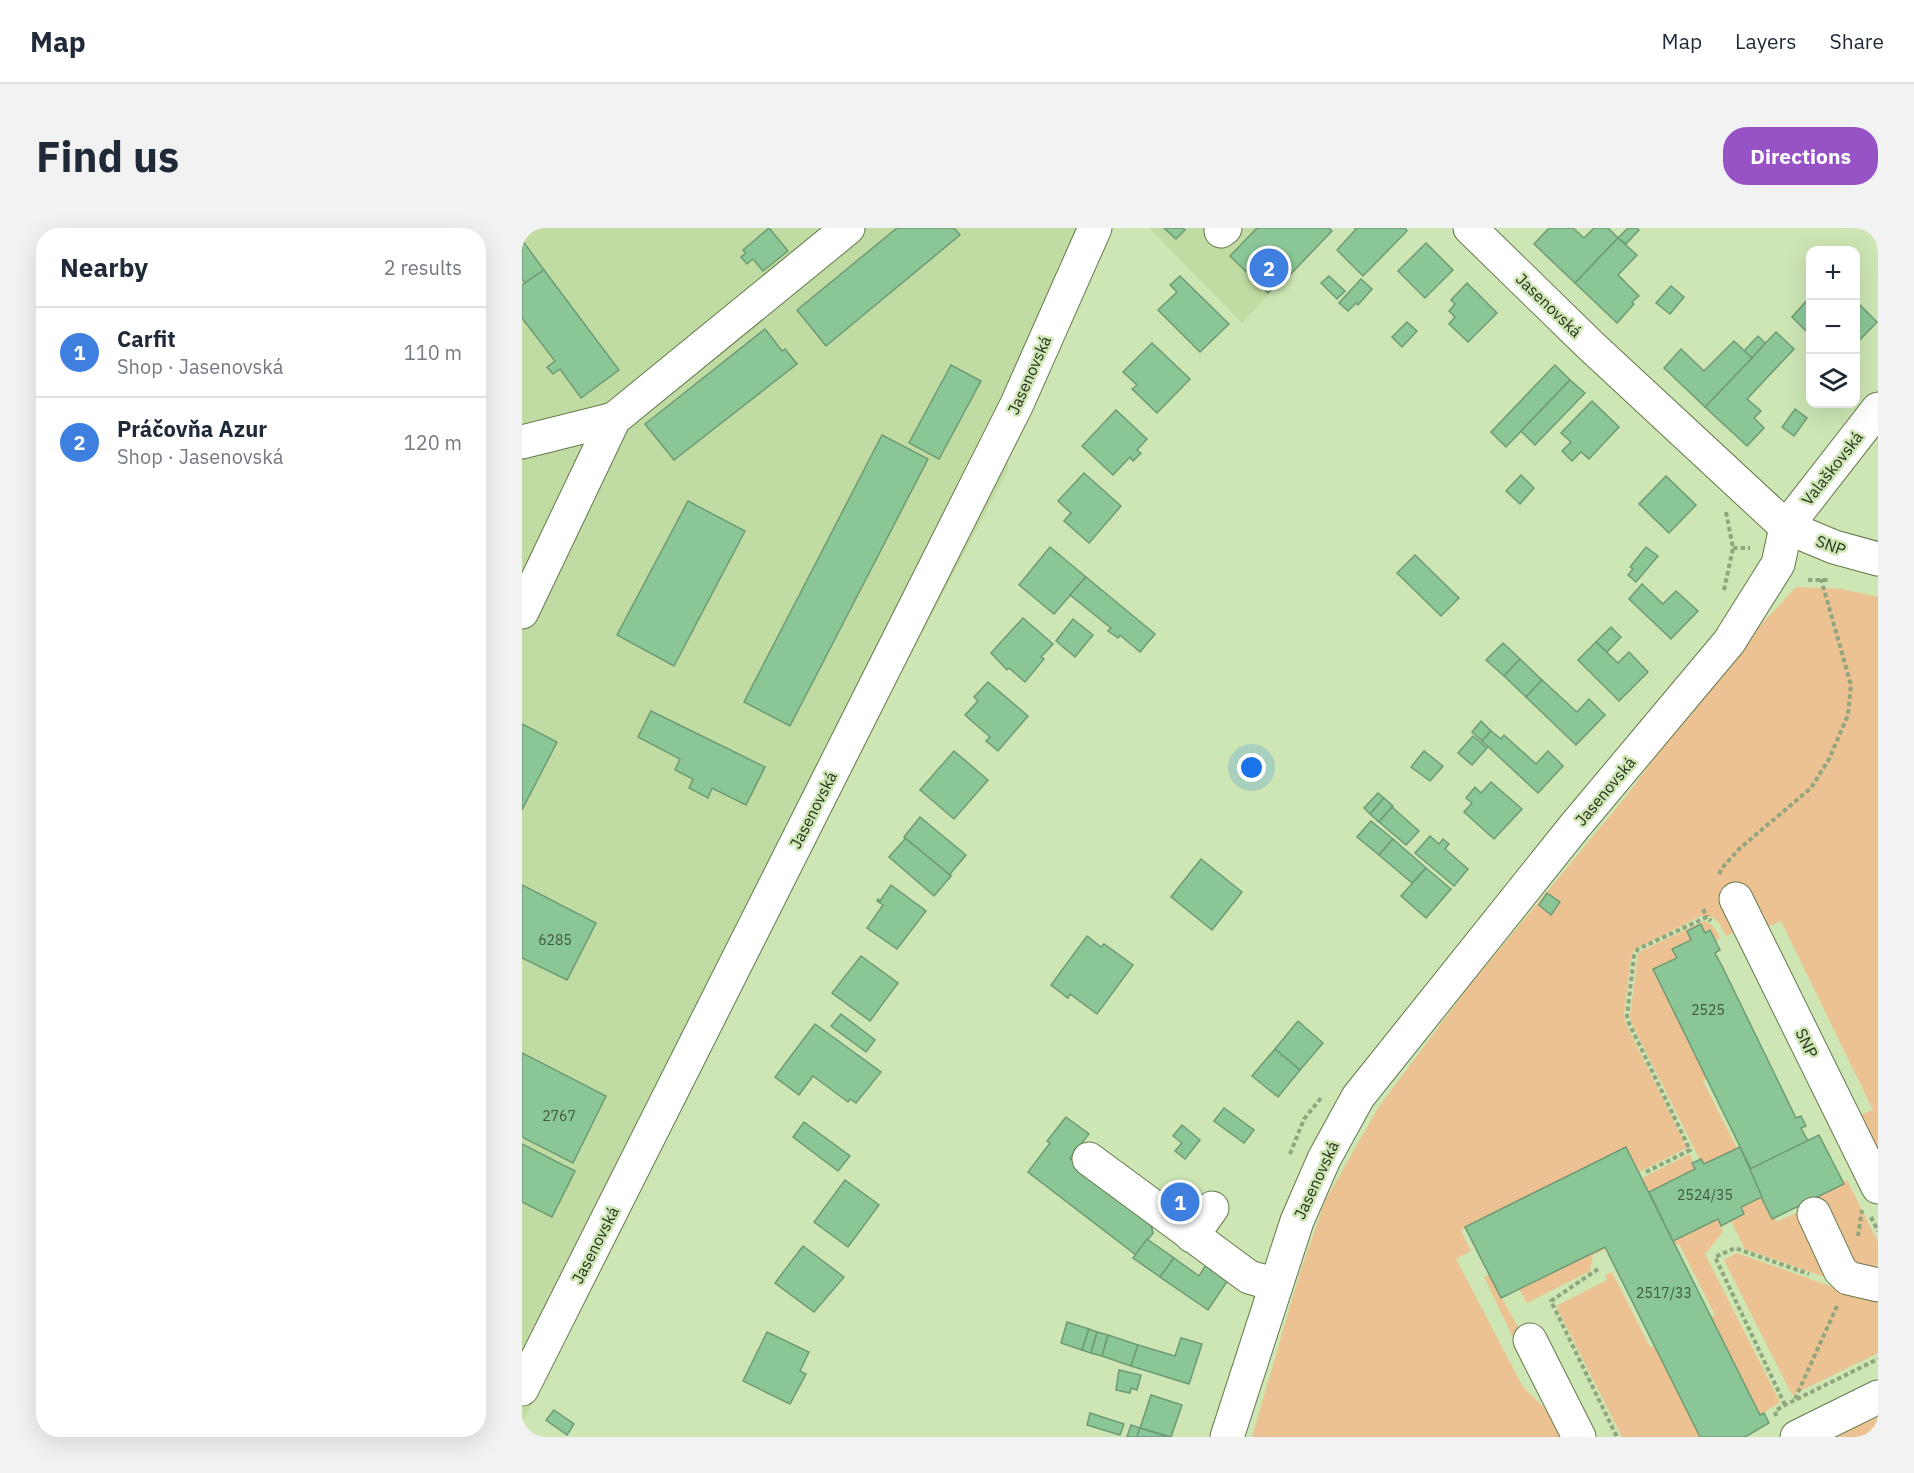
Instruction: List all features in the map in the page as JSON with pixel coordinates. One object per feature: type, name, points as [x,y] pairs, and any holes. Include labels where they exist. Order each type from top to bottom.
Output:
[{"type":"street","points":[[522,442],[614,419],[848,228]]},
{"type":"street","name":"Jasenovská","points":[[522,1389],[1017,404],[1095,228]]},
{"type":"street","name":"Jasenovská","points":[[1227,1437],[1297,1221],[1320,1169],[1358,1097],[1574,827],[1729,642],[1778,564],[1786,527],[1607,361],[1470,228]]},
{"type":"street","name":"Valaškovská","points":[[1786,527],[1878,409]]},
{"type":"street","points":[[522,612],[614,419]]},
{"type":"street","name":"SNP","points":[[1786,527],[1834,548],[1878,559]]},
{"type":"street","name":"SNP","points":[[1720,892],[1878,1187]]},
{"type":"street","points":[[1089,1159],[1249,1276],[1276,1285]]},
{"type":"street","points":[[1192,1236],[1212,1208]]},
{"type":"street","points":[[1814,1214],[1840,1270],[1848,1278],[1878,1285]]},
{"type":"street","points":[[1530,1340],[1579,1437]]},
{"type":"street","points":[[1797,1437],[1878,1397]]},
{"type":"path","points":[[1725,509],[1733,548],[1750,548]]},
{"type":"path","points":[[1703,909],[1720,892],[1722,868],[1739,849],[1810,788],[1828,759],[1848,716],[1851,685],[1821,579]]},
{"type":"path","points":[[1703,909],[1720,892]]},
{"type":"path","points":[[1703,909],[1707,917]]},
{"type":"path","points":[[1646,1172],[1690,1150],[1629,1023],[1627,1016],[1634,956],[1638,949],[1690,924]]},
{"type":"path","points":[[1785,1405],[1715,1257],[1735,1248],[1812,1275]]},
{"type":"path","points":[[1598,1269],[1551,1301],[1617,1437]]},
{"type":"shaded area","points":[[522,228],[1108,228],[1007,454],[1008,470],[797,870],[522,1424]]},
{"type":"shaded area","points":[[1149,228],[1330,228],[1242,323]]},
{"type":"shaded area","points":[[1796,587],[1842,589],[1878,597],[1878,1162],[1855,1117],[1873,1110],[1781,921],[1764,928],[1736,887],[1719,895],[1737,931],[1726,936],[1713,917],[1701,916],[1634,950],[1631,957],[1624,1015],[1627,1026],[1687,1148],[1639,1172],[1626,1147],[1461,1231],[1471,1251],[1456,1259],[1523,1387],[1555,1418],[1562,1437],[1252,1437],[1300,1272],[1325,1201],[1378,1108],[1469,986],[1627,795],[1722,667]]},
{"type":"shaded area","points":[[1704,921],[1712,925],[1720,938],[1715,941],[1710,931],[1705,933],[1701,924],[1687,931],[1691,940],[1673,949],[1677,958],[1653,969],[1707,1079],[1703,1081],[1737,1148],[1704,1164],[1631,1022],[1630,1015],[1638,954]]},
{"type":"shaded area","points":[[1690,1154],[1695,1169],[1649,1192],[1642,1178]]},
{"type":"shaded area","points":[[1847,1180],[1878,1242],[1878,1278],[1855,1273],[1815,1199]]},
{"type":"shaded area","points":[[1762,1197],[1772,1219],[1775,1218],[1777,1222],[1798,1212],[1796,1207],[1801,1206],[1878,1296],[1745,1249],[1731,1221],[1744,1214],[1741,1207]]},
{"type":"shaded area","points":[[1718,1219],[1723,1232],[1705,1254],[1780,1402],[1760,1415],[1711,1317],[1715,1315],[1679,1244],[1675,1245],[1673,1241]]},
{"type":"shaded area","points":[[1605,1247],[1606,1249],[1593,1255],[1590,1271],[1527,1303],[1519,1289]]},
{"type":"shaded area","points":[[1737,1253],[1878,1303],[1878,1353],[1792,1395],[1724,1260]]},
{"type":"shaded area","points":[[1612,1272],[1650,1347],[1654,1346],[1700,1437],[1622,1437],[1556,1306],[1607,1280],[1605,1275]]},
{"type":"shaded area","points":[[1489,1275],[1522,1334],[1525,1362],[1484,1277]]},
{"type":"shaded area","points":[[1878,1411],[1878,1437],[1825,1437]]},
{"type":"building","points":[[769,228],[788,251],[763,271],[753,259],[747,264],[741,257],[746,253],[743,250]]},
{"type":"building","points":[[897,228],[954,228],[960,235],[826,346],[797,310]]},
{"type":"building","points":[[1164,228],[1183,228],[1185,230],[1176,239]]},
{"type":"building","points":[[1257,228],[1329,228],[1332,231],[1283,282],[1281,280],[1268,293],[1230,256]]},
{"type":"building","points":[[1355,228],[1405,228],[1407,231],[1363,276],[1337,250]]},
{"type":"building","points":[[1549,228],[1573,228],[1584,238],[1594,228],[1608,228],[1618,238],[1575,283],[1534,244]]},
{"type":"building","points":[[1628,228],[1639,230],[1626,244],[1618,238]]},
{"type":"building","points":[[1618,238],[1637,255],[1618,275],[1639,296],[1617,323],[1575,283]]},
{"type":"building","points":[[522,240],[544,270],[525,283],[522,279]]},
{"type":"building","points":[[1426,243],[1453,270],[1425,298],[1398,271]]},
{"type":"building","points":[[544,270],[619,370],[581,398],[560,369],[553,374],[547,367],[555,361],[522,318],[522,285]]},
{"type":"building","points":[[1180,276],[1229,324],[1200,352],[1158,310],[1177,292],[1170,285]]},
{"type":"building","points":[[1329,276],[1345,291],[1337,299],[1321,283]]},
{"type":"building","points":[[1361,279],[1372,289],[1358,305],[1356,303],[1348,311],[1339,303]]},
{"type":"building","points":[[1467,283],[1497,313],[1468,342],[1449,324],[1455,317],[1449,311],[1455,304],[1451,300]]},
{"type":"building","points":[[1671,286],[1684,297],[1670,314],[1656,303]]},
{"type":"building","points":[[1806,301],[1806,331],[1792,317]]},
{"type":"building","points":[[1860,305],[1877,322],[1860,340]]},
{"type":"building","points":[[1407,322],[1417,331],[1402,347],[1392,337]]},
{"type":"building","points":[[765,329],[782,351],[785,349],[797,364],[674,460],[645,424]]},
{"type":"building","points":[[1776,332],[1794,349],[1747,399],[1761,411],[1754,418],[1764,428],[1747,446],[1705,407]]},
{"type":"building","points":[[1758,336],[1765,343],[1752,358],[1744,351]]},
{"type":"building","points":[[1734,341],[1752,358],[1705,407],[1664,368],[1681,349],[1704,371]]},
{"type":"building","points":[[1152,343],[1190,379],[1157,413],[1132,389],[1137,385],[1123,372]]},
{"type":"building","points":[[951,365],[981,381],[939,459],[909,443]]},
{"type":"building","points":[[1555,365],[1570,380],[1506,447],[1491,432]]},
{"type":"building","points":[[1570,380],[1585,393],[1535,445],[1521,431]]},
{"type":"building","points":[[1592,401],[1619,427],[1589,459],[1581,452],[1572,461],[1562,451],[1571,442],[1561,433]]},
{"type":"building","points":[[1795,409],[1807,418],[1794,436],[1782,427]]},
{"type":"building","points":[[1116,410],[1147,439],[1137,450],[1141,453],[1133,461],[1130,457],[1113,475],[1082,446]]},
{"type":"building","points":[[882,435],[928,459],[790,726],[744,702]]},
{"type":"building","points":[[1084,473],[1121,506],[1089,543],[1064,521],[1071,513],[1058,501]]},
{"type":"building","points":[[1521,475],[1534,488],[1520,504],[1506,491]]},
{"type":"building","points":[[1666,476],[1696,505],[1669,533],[1639,504]]},
{"type":"building","points":[[688,501],[745,531],[674,666],[617,635]]},
{"type":"building","points":[[1050,547],[1086,577],[1054,614],[1019,585]]},
{"type":"building","points":[[1646,547],[1658,556],[1636,582],[1628,575],[1633,569],[1630,567]]},
{"type":"building","points":[[1415,555],[1459,598],[1441,616],[1397,573]]},
{"type":"building","points":[[1086,577],[1155,634],[1140,652],[1120,635],[1118,638],[1108,631],[1111,628],[1070,595]]},
{"type":"building","points":[[1642,584],[1663,604],[1676,591],[1698,611],[1671,639],[1629,599]]},
{"type":"building","points":[[1023,618],[1053,644],[1041,657],[1044,659],[1025,682],[1009,668],[1007,670],[991,653]]},
{"type":"building","points":[[1073,619],[1093,635],[1075,657],[1056,641]]},
{"type":"building","points":[[1611,627],[1621,637],[1607,652],[1596,642]]},
{"type":"building","points":[[1596,642],[1618,663],[1629,652],[1648,672],[1619,701],[1578,660]]},
{"type":"building","points":[[1503,643],[1520,659],[1504,676],[1486,660]]},
{"type":"building","points":[[1520,659],[1542,680],[1526,697],[1504,676]]},
{"type":"building","points":[[1542,680],[1577,712],[1589,699],[1605,715],[1576,745],[1526,697]]},
{"type":"building","points":[[988,682],[1028,716],[998,751],[986,741],[990,737],[965,715],[978,701],[974,697]]},
{"type":"building","points":[[651,711],[765,767],[746,805],[712,788],[708,798],[689,788],[693,779],[675,770],[680,759],[638,737]]},
{"type":"building","points":[[1481,721],[1491,731],[1482,741],[1472,732]]},
{"type":"building","points":[[522,724],[557,742],[522,810]]},
{"type":"building","points":[[1491,731],[1501,739],[1504,735],[1536,764],[1548,751],[1563,766],[1538,793],[1482,741]]},
{"type":"building","points":[[1473,736],[1487,748],[1472,765],[1458,753]]},
{"type":"building","points":[[954,751],[988,780],[954,819],[920,790]]},
{"type":"building","points":[[1424,751],[1443,766],[1430,781],[1411,767]]},
{"type":"building","points":[[1491,782],[1522,809],[1494,839],[1464,812],[1472,803],[1466,798],[1475,787],[1481,793]]},
{"type":"building","points":[[1378,793],[1384,798],[1370,814],[1364,808]]},
{"type":"building","points":[[1384,798],[1393,806],[1379,822],[1370,814]]},
{"type":"building","points":[[1392,807],[1419,831],[1406,845],[1379,822]]},
{"type":"building","points":[[920,817],[966,855],[950,874],[951,876],[904,837]]},
{"type":"building","points":[[1371,821],[1393,839],[1379,855],[1357,837]]},
{"type":"building","points":[[1430,836],[1439,844],[1443,839],[1449,844],[1445,849],[1468,869],[1454,886],[1415,853]]},
{"type":"building","points":[[904,837],[951,876],[934,896],[889,857],[905,839]]},
{"type":"building","points":[[1393,839],[1426,868],[1412,883],[1379,855]]},
{"type":"building","points":[[1201,859],[1242,892],[1212,930],[1171,897]]},
{"type":"building","points":[[1426,868],[1451,889],[1426,918],[1401,896]]},
{"type":"building","points":[[522,885],[596,923],[567,980],[522,958]]},
{"type":"building","points":[[891,885],[926,911],[897,949],[867,928],[883,905],[877,901],[878,899],[880,901]]},
{"type":"building","points":[[1547,893],[1560,902],[1551,915],[1539,905]]},
{"type":"building","points":[[1701,924],[1705,933],[1710,930],[1720,950],[1715,953],[1796,1118],[1801,1116],[1806,1126],[1801,1128],[1808,1141],[1751,1169],[1653,969],[1677,958],[1672,949],[1691,940],[1687,931]]},
{"type":"building","points":[[1087,936],[1101,947],[1104,944],[1133,965],[1097,1014],[1070,994],[1068,998],[1051,985]]},
{"type":"building","points":[[861,956],[898,983],[870,1021],[832,993]]},
{"type":"building","points":[[841,1014],[875,1040],[866,1052],[831,1026]]},
{"type":"building","points":[[1298,1021],[1323,1043],[1300,1070],[1275,1049]]},
{"type":"building","points":[[815,1024],[881,1072],[856,1103],[850,1099],[848,1102],[813,1076],[799,1095],[775,1077]]},
{"type":"building","points":[[1275,1049],[1300,1070],[1278,1097],[1252,1076]]},
{"type":"building","points":[[522,1053],[606,1096],[573,1163],[522,1137]]},
{"type":"building","points":[[1224,1108],[1254,1130],[1244,1143],[1214,1121]]},
{"type":"building","points":[[1066,1117],[1089,1134],[1070,1158],[1148,1218],[1153,1233],[1136,1255],[1028,1172],[1050,1143],[1047,1141]]},
{"type":"building","points":[[804,1122],[850,1156],[838,1171],[793,1137]]},
{"type":"building","points":[[1182,1125],[1200,1140],[1185,1159],[1175,1151],[1182,1143],[1173,1136]]},
{"type":"building","points":[[1819,1135],[1844,1184],[1772,1219],[1748,1170]]},
{"type":"building","points":[[522,1144],[575,1171],[552,1217],[522,1202]]},
{"type":"building","points":[[1626,1147],[1760,1415],[1764,1413],[1769,1423],[1745,1437],[1700,1437],[1605,1247],[1501,1298],[1465,1227]]},
{"type":"building","points":[[1740,1147],[1762,1197],[1741,1207],[1744,1214],[1721,1226],[1718,1219],[1673,1241],[1649,1192],[1695,1169],[1692,1163],[1701,1159],[1704,1164]]},
{"type":"building","points":[[845,1180],[879,1205],[848,1247],[814,1222]]},
{"type":"building","points":[[1179,1185],[1196,1199],[1180,1219],[1163,1205]]},
{"type":"building","points":[[1147,1239],[1174,1258],[1160,1277],[1133,1258]]},
{"type":"building","points":[[803,1246],[844,1277],[814,1312],[775,1283]]},
{"type":"building","points":[[1174,1258],[1199,1276],[1207,1263],[1230,1277],[1208,1310],[1160,1277]]},
{"type":"building","points":[[1067,1322],[1089,1329],[1082,1350],[1061,1343]]},
{"type":"building","points":[[1089,1329],[1097,1332],[1091,1353],[1082,1350]]},
{"type":"building","points":[[767,1332],[809,1352],[800,1371],[806,1374],[790,1404],[743,1381]]},
{"type":"building","points":[[1097,1332],[1108,1335],[1102,1356],[1091,1353]]},
{"type":"building","points":[[1108,1335],[1138,1345],[1131,1366],[1102,1356]]},
{"type":"building","points":[[1181,1338],[1202,1344],[1189,1384],[1131,1366],[1138,1345],[1175,1356]]},
{"type":"building","points":[[1119,1370],[1141,1375],[1137,1390],[1131,1388],[1130,1393],[1116,1390]]},
{"type":"building","points":[[1151,1395],[1182,1405],[1171,1437],[1140,1428]]},
{"type":"building","points":[[554,1410],[574,1424],[567,1435],[546,1420]]},
{"type":"building","points":[[1090,1413],[1124,1424],[1120,1435],[1087,1425]]},
{"type":"building","points":[[1131,1425],[1140,1428],[1137,1437],[1127,1437]]},
{"type":"building","points":[[1140,1428],[1168,1437],[1137,1437]]},
{"type":"place","name":"Práčovňa Azur","points":[[1269,268]]},
{"type":"place","name":"Carfit","points":[[1180,1202]]}]
